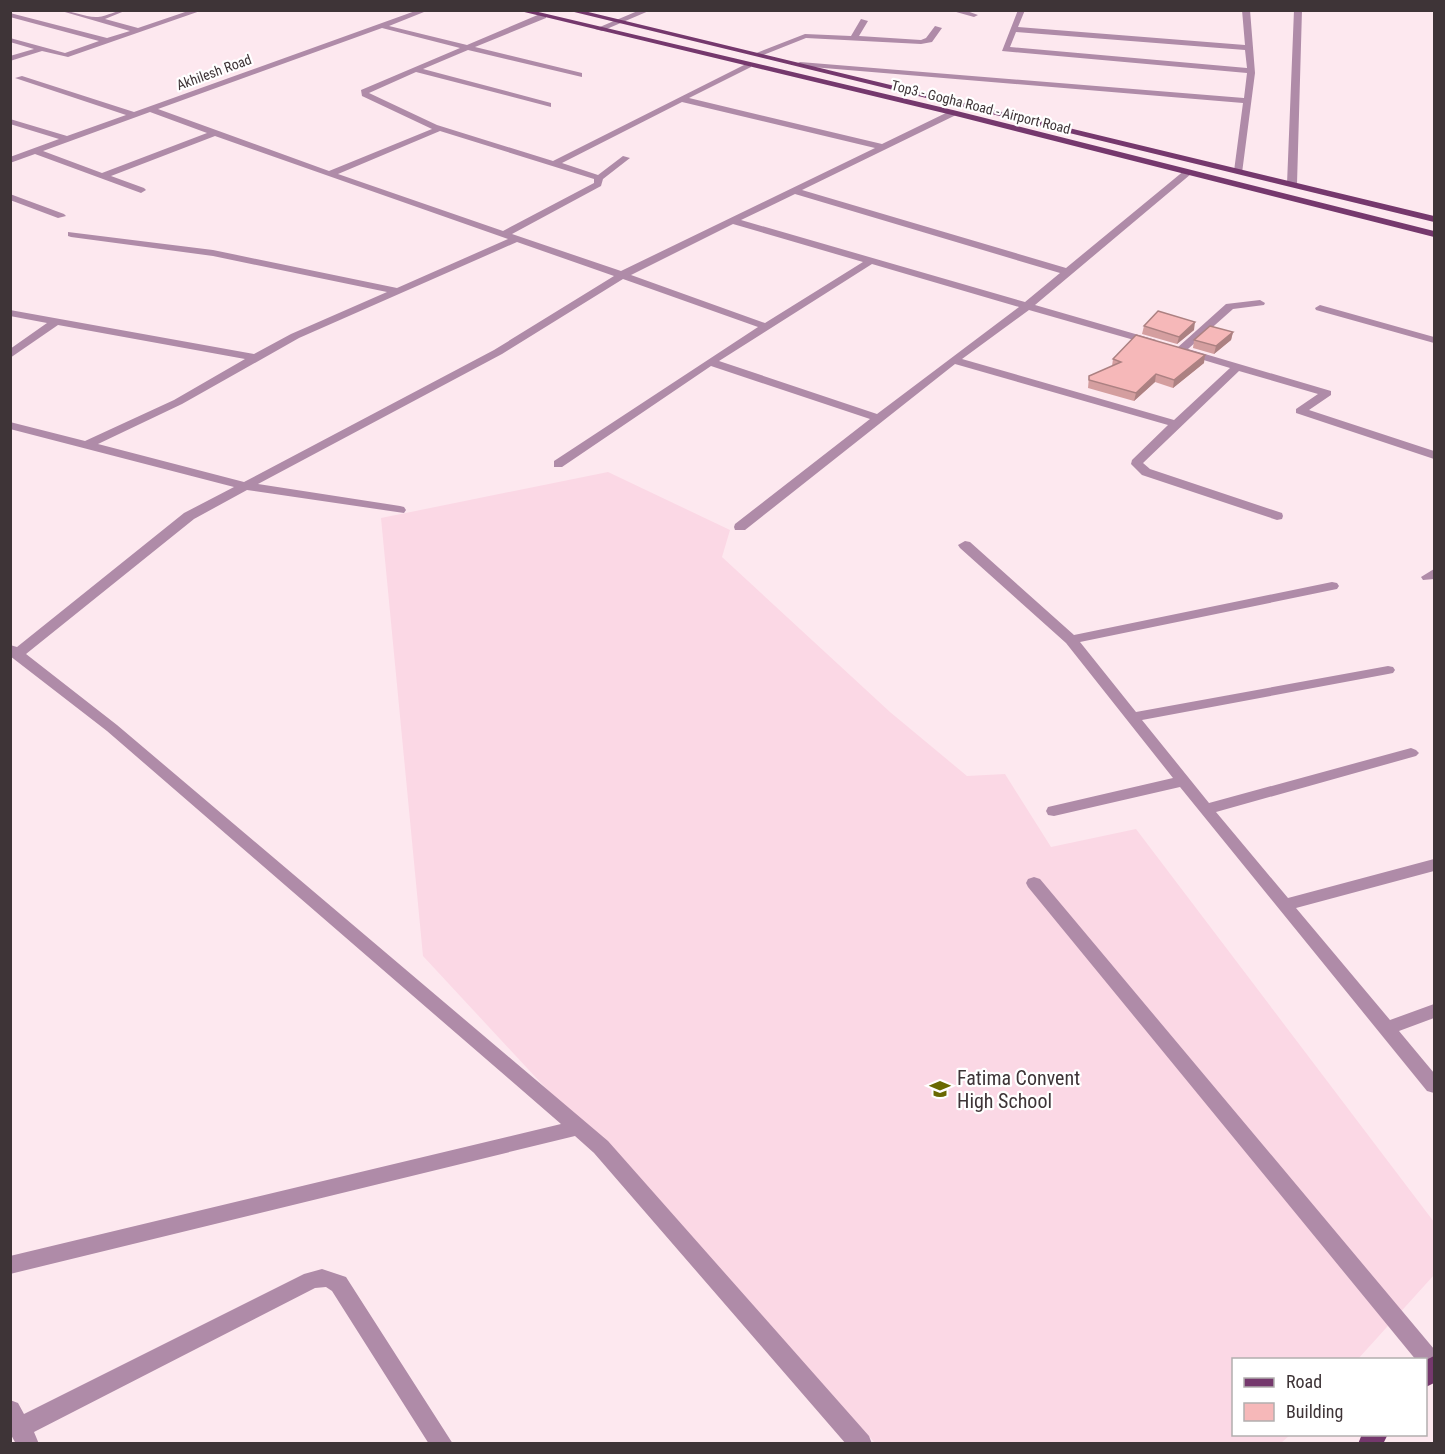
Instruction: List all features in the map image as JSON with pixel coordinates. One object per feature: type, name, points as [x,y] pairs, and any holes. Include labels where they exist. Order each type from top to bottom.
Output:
[{"type":"main road","name":"Top3 - Gogha Road - Airport Road","points":[[519,10],[953,113],[1434,234]]},
{"type":"main road","name":"Top3 - Gogha Road - Airport Road","points":[[570,10],[1434,219]]},
{"type":"street","points":[[96,20],[124,10]]},
{"type":"street","points":[[10,40],[65,55],[200,10]]},
{"type":"street","name":"Akhilesh Road","points":[[10,160],[426,10]]},
{"type":"street","points":[[599,29],[648,10]]},
{"type":"street","points":[[952,10],[974,15]]},
{"type":"street","points":[[1022,10],[1005,49],[1251,71]]},
{"type":"street","points":[[1239,171],[1251,71],[1246,10]]},
{"type":"street","points":[[1292,184],[1298,10]]},
{"type":"street","points":[[65,11],[139,31]]},
{"type":"street","points":[[10,15],[108,41]]},
{"type":"street","points":[[543,16],[363,92],[436,127],[599,178]]},
{"type":"street","points":[[854,38],[864,21]]},
{"type":"street","points":[[381,26],[579,75]]},
{"type":"street","points":[[758,54],[805,36],[926,41],[938,28]]},
{"type":"street","points":[[1013,29],[1249,48]]},
{"type":"street","points":[[10,59],[41,49]]},
{"type":"street","points":[[800,64],[1247,101]]},
{"type":"street","points":[[556,164],[748,65]]},
{"type":"street","points":[[416,69],[548,105]]},
{"type":"street","points":[[19,78],[133,115]]},
{"type":"street","points":[[681,99],[883,147]]},
{"type":"street","points":[[149,109],[767,327]]},
{"type":"street","points":[[861,1443],[601,1147],[112,728],[14,651],[189,516],[498,352],[622,275],[953,113]]},
{"type":"street","points":[[10,121],[67,139]]},
{"type":"street","points":[[330,174],[432,132],[436,130],[436,127]]},
{"type":"street","points":[[102,176],[215,133]]},
{"type":"street","points":[[35,151],[141,190]]},
{"type":"street","points":[[503,234],[598,184],[599,178],[626,158]]},
{"type":"street","points":[[740,527],[953,360],[1027,306],[1188,172]]},
{"type":"street","points":[[795,190],[1068,272]]},
{"type":"street","points":[[10,197],[61,216]]},
{"type":"street","points":[[733,221],[1327,393],[1300,411],[1434,455]]},
{"type":"street","points":[[71,234],[213,253],[398,291]]},
{"type":"street","points":[[86,445],[178,402],[295,336],[517,239]]},
{"type":"street","points":[[558,464],[710,362],[872,261]]},
{"type":"street","points":[[1170,347],[1230,306],[1260,303]]},
{"type":"street","points":[[1320,309],[1434,340]]},
{"type":"street","points":[[10,313],[256,358]]},
{"type":"street","points":[[10,355],[54,322]]},
{"type":"street","points":[[953,360],[1176,424]]},
{"type":"street","points":[[710,362],[880,419]]},
{"type":"street","points":[[1237,367],[1138,460],[1137,464],[1140,468],[1277,516]]},
{"type":"street","points":[[10,425],[245,486],[400,510]]},
{"type":"street","points":[[965,545],[1071,640],[1206,809],[1434,1086]]},
{"type":"street","points":[[1071,640],[1332,586]]},
{"type":"street","points":[[1132,717],[1388,670]]},
{"type":"street","points":[[1206,809],[1411,753]]},
{"type":"street","points":[[1054,812],[1184,781]]},
{"type":"street","points":[[1285,905],[1434,865]]},
{"type":"street","points":[[1034,883],[1434,1366]]},
{"type":"street","points":[[1386,1028],[1434,1011]]},
{"type":"street","points":[[10,1264],[578,1128]]},
{"type":"street","points":[[20,1427],[321,1277],[330,1278],[339,1284],[442,1443]]},
{"type":"shaded area","name":"Fatima Convent High School","points":[[608,472],[730,530],[722,557],[890,712],[967,776],[1005,774],[1051,847],[1136,829],[1434,1222],[1434,1275],[1359,1358],[1232,1358],[1232,1436],[1289,1436],[1281,1443],[875,1443],[423,956],[381,518]]},
{"type":"building","points":[[1158,311],[1195,322],[1179,337],[1144,326]]},
{"type":"building","points":[[1210,326],[1233,332],[1216,346],[1194,340]]},
{"type":"building","points":[[1136,335],[1205,355],[1174,380],[1156,374],[1136,393],[1089,380],[1089,376],[1121,362],[1113,359]]},
{"type":"place","name":"Fatima Convent High School","points":[[940,1089]]}]
